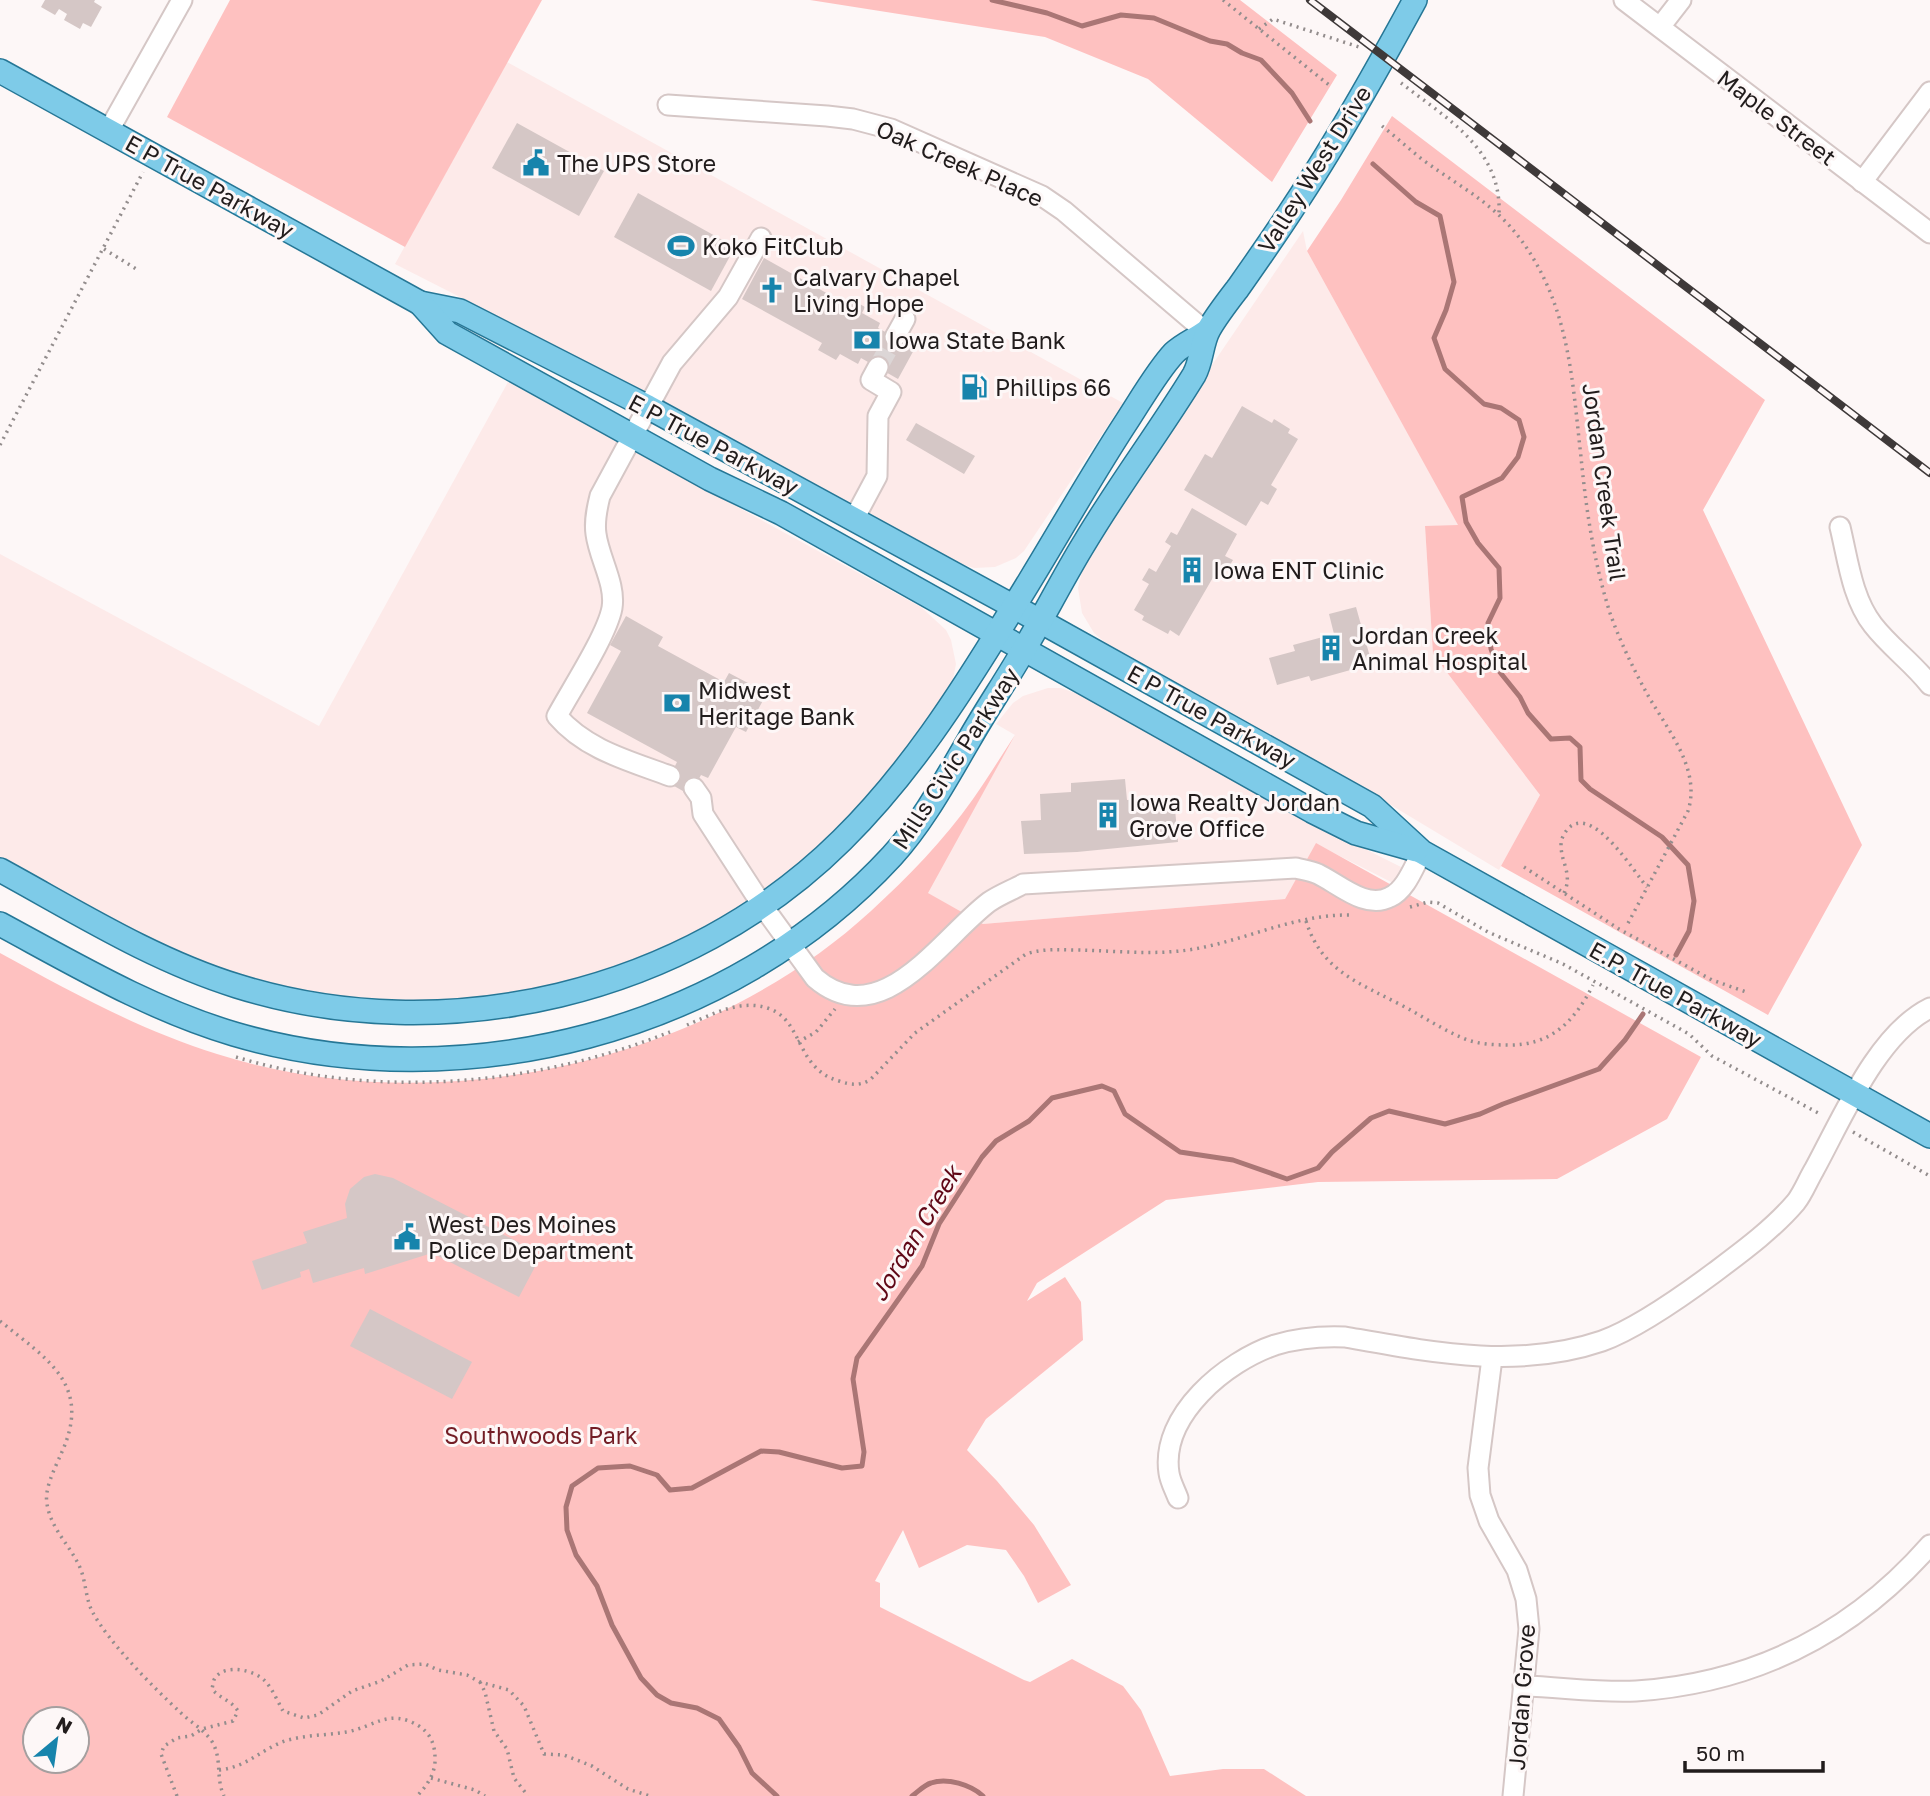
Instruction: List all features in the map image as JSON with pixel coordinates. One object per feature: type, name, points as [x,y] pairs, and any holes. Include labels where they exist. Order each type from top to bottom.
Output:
[{"type":"main road","name":"Valley West Drive","points":[[998,633],[1109,450],[1167,363],[1175,352],[1206,332],[1296,203],[1415,0]]},
{"type":"main road","name":"E P True Parkway","points":[[0,71],[420,303],[460,311],[648,407],[1040,621],[1372,806],[1422,852]]},
{"type":"main road","name":"E P True Parkway","points":[[420,303],[447,333],[631,437],[781,513],[998,633],[1023,651],[1334,822],[1356,833],[1422,852]]},
{"type":"main road","name":"Valley West Drive","points":[[1023,651],[1089,534],[1198,369],[1206,332]]},
{"type":"main road","name":"Mills Civic Parkway","points":[[0,870],[144,949],[214,978],[283,998],[374,1011],[441,1012],[536,1001],[582,990],[664,960],[697,944],[762,905],[808,872],[866,816],[946,716],[998,633]]},
{"type":"main road","name":"Mills Civic Parkway","points":[[0,924],[130,994],[201,1024],[320,1053],[443,1059],[507,1053],[596,1034],[665,1011],[708,991],[791,943],[845,901],[894,854],[931,802],[1023,651]]},
{"type":"main road","name":"E.P. True Parkway","points":[[1422,852],[1930,1136]]},
{"type":"street","points":[[109,130],[182,0]]},
{"type":"street","name":"Maple Street","points":[[1624,0],[1930,233]]},
{"type":"street","points":[[1660,27],[1681,0]]},
{"type":"street","points":[[1862,181],[1930,92]]},
{"type":"street","name":"Oak Creek Place","points":[[668,105],[827,116],[853,119],[891,129],[1023,187],[1064,211],[1206,332]]},
{"type":"street","points":[[670,776],[600,750],[565,726],[557,716],[604,629],[612,607],[610,586],[596,534],[596,512],[600,496],[672,363],[729,297],[761,238]]},
{"type":"street","points":[[895,337],[905,319]]},
{"type":"street","points":[[853,519],[877,476],[878,416],[891,392],[871,380],[878,367]]},
{"type":"street","points":[[1840,527],[1853,583],[1871,623],[1887,642],[1917,668],[1930,685]]},
{"type":"street","points":[[694,788],[701,799],[703,814],[762,905],[815,978],[824,986],[856,998],[899,982],[990,901],[1023,884],[1296,868],[1317,874],[1354,894],[1370,900],[1380,900],[1391,897],[1401,887],[1422,852]]},
{"type":"street","points":[[1178,1499],[1169,1473],[1170,1447],[1178,1424],[1209,1384],[1239,1362],[1272,1346],[1326,1336],[1345,1336],[1492,1358],[1549,1355],[1602,1341],[1628,1329],[1702,1281],[1751,1244],[1797,1202],[1886,1045],[1903,1026],[1930,1008]]},
{"type":"street","name":"Jordan Grove","points":[[1492,1358],[1478,1468],[1480,1495],[1489,1521],[1517,1570],[1526,1599],[1529,1629],[1513,1796]]},
{"type":"street","points":[[1523,1686],[1633,1691],[1687,1686],[1759,1666],[1807,1645],[1844,1623],[1878,1598],[1930,1545]]},
{"type":"path","points":[[1223,0],[1329,85]]},
{"type":"path","points":[[1259,29],[1273,19],[1359,47]]},
{"type":"path","points":[[1401,83],[1453,124],[1483,153],[1496,178],[1500,198],[1499,215]]},
{"type":"path","name":"Jordan Creek Trail","points":[[1382,127],[1424,161],[1487,203],[1499,215],[1532,256],[1560,317],[1570,358],[1586,497],[1603,590],[1632,666],[1677,744],[1688,769],[1692,800],[1683,822],[1626,927]]},
{"type":"path","points":[[0,445],[152,154]]},
{"type":"path","points":[[104,249],[138,270]]},
{"type":"path","points":[[1563,894],[1568,884],[1568,876],[1561,845],[1563,835],[1576,824],[1586,824],[1601,833],[1618,849],[1647,887]]},
{"type":"path","points":[[1524,867],[1592,914],[1712,980],[1749,993]]},
{"type":"path","points":[[1400,910],[1428,902],[1438,903],[1488,932],[1563,964],[1689,1034],[1712,1056],[1829,1119]]},
{"type":"path","points":[[748,1005],[770,1009],[788,1021],[812,1065],[822,1073],[833,1080],[852,1085],[862,1084],[870,1080],[915,1033],[1026,954],[1053,949],[1187,950],[1327,915],[1353,915]]},
{"type":"path","points":[[1306,921],[1316,945],[1340,972],[1448,1031],[1479,1043],[1513,1045],[1543,1040],[1570,1021],[1582,1008],[1593,985]]},
{"type":"path","points":[[798,1042],[816,1032],[848,995]]},
{"type":"path","points":[[1851,1131],[1930,1176]]},
{"type":"path","points":[[0,1321],[46,1358],[64,1377],[70,1389],[72,1423],[54,1470],[46,1503],[58,1532],[81,1569],[91,1608],[99,1623],[149,1682],[213,1742],[219,1756],[220,1789],[223,1796]]},
{"type":"path","points":[[177,1796],[161,1754],[164,1746],[177,1738],[191,1736],[202,1729],[233,1721],[238,1711],[233,1704],[216,1695],[212,1689],[215,1678],[229,1670],[235,1669],[260,1677],[266,1682],[283,1711],[304,1718],[318,1715],[352,1691],[381,1681],[415,1663],[425,1664],[438,1671],[467,1675],[480,1682],[509,1690],[524,1706],[544,1754],[564,1755],[592,1766],[628,1789],[650,1796]]},
{"type":"path","points":[[480,1682],[494,1731],[507,1749],[514,1778],[528,1796]]},
{"type":"path","points":[[219,1770],[243,1765],[290,1740],[357,1730],[393,1717],[405,1718],[430,1737],[435,1756],[431,1778],[417,1796]]},
{"type":"path","points":[[431,1778],[475,1790],[485,1796]]},
{"type":"shaded area","points":[[507,62],[1123,403],[1024,551],[1016,558],[995,567],[974,568],[953,561],[601,369],[395,264]]},
{"type":"shaded area","points":[[1303,231],[1307,251],[1459,526],[1425,527],[1433,654],[1540,795],[1499,870],[1356,784],[1112,648],[1094,633],[1082,613],[1078,588],[1084,563],[1176,418]]},
{"type":"shaded area","points":[[508,382],[921,607],[946,630],[956,664],[951,689],[937,711],[842,826],[783,877],[752,899],[719,920],[650,955],[613,969],[539,989],[464,1000],[388,1002],[313,994],[241,976],[206,965],[137,934],[0,859],[0,554],[319,726]]},
{"type":"shaded area","points":[[1048,688],[1061,688],[1086,697],[1307,820],[1411,872],[1401,887],[1316,844],[1285,899],[983,924],[927,893],[1015,735],[996,724],[1013,703],[1023,696]]},
{"type":"green space","points":[[230,0],[542,0],[405,247],[167,117]]},
{"type":"green space","points":[[810,0],[1240,0],[1337,75],[1272,182],[1148,79],[1045,37]]},
{"type":"green space","points":[[1392,116],[1765,400],[1703,510],[1862,845],[1768,1015],[1501,866],[1540,795],[1433,654],[1425,526],[1458,525],[1307,251]]},
{"type":"green space","name":"Southwoods Park","points":[[1015,735],[928,893],[983,924],[1285,899],[1316,843],[1701,1057],[1667,1119],[1557,1179],[1318,1182],[1166,1200],[1037,1283],[1027,1301],[1065,1277],[1081,1302],[1083,1340],[986,1419],[967,1450],[1034,1525],[1071,1585],[1038,1603],[1006,1550],[967,1545],[919,1568],[903,1530],[875,1581],[880,1583],[880,1607],[1024,1680],[1030,1682],[1072,1659],[1123,1686],[1141,1710],[1170,1776],[1223,1769],[1264,1769],[1306,1796],[0,1796],[0,953],[80,996],[161,1034],[217,1054],[301,1074],[387,1082],[475,1080],[562,1066],[647,1042],[728,1008],[804,964],[871,911],[925,858],[984,783]]},
{"type":"building","points":[[45,0],[95,0],[94,2],[102,7],[91,27],[83,23],[80,29],[64,20],[67,14],[59,9],[55,15],[41,7]]},
{"type":"building","points":[[517,123],[604,171],[579,216],[492,168]]},
{"type":"building","points":[[638,193],[735,247],[711,291],[614,237]]},
{"type":"building","points":[[764,258],[846,304],[849,298],[865,307],[862,313],[880,323],[878,328],[915,348],[898,379],[861,358],[858,364],[840,354],[836,360],[818,350],[822,343],[742,299]]},
{"type":"building","points":[[1242,406],[1272,423],[1274,419],[1290,429],[1288,433],[1298,439],[1271,485],[1277,489],[1268,505],[1261,501],[1246,526],[1184,490],[1205,454],[1212,458]]},
{"type":"building","points":[[916,423],[975,456],[964,474],[906,440]]},
{"type":"building","name":"Iowa ENT Clinic","points":[[1192,508],[1237,534],[1225,556],[1233,560],[1222,578],[1215,574],[1179,636],[1170,630],[1168,634],[1142,620],[1144,616],[1134,610],[1149,584],[1142,580],[1149,568],[1156,572],[1171,546],[1165,542],[1171,532],[1177,535]]},
{"type":"building","name":"Jordan Creek Animal Hospital","points":[[1356,607],[1372,664],[1311,681],[1309,676],[1277,685],[1269,658],[1295,651],[1293,645],[1334,634],[1329,614]]},
{"type":"building","name":"Midwest Heritage Bank","points":[[626,616],[663,637],[658,646],[724,682],[729,673],[767,693],[746,732],[736,727],[708,778],[701,775],[690,795],[667,782],[677,762],[587,713],[621,651],[610,645]]},
{"type":"building","name":"Iowa Realty Jordan Grove Office","points":[[1125,779],[1127,800],[1153,798],[1155,810],[1175,809],[1178,842],[1077,852],[1024,854],[1021,821],[1041,820],[1040,794],[1071,792],[1071,783]]},
{"type":"building","name":"West Des Moines Police Department","points":[[375,1174],[393,1178],[520,1243],[518,1247],[529,1253],[527,1258],[537,1263],[519,1297],[432,1253],[365,1274],[364,1268],[313,1283],[309,1269],[300,1272],[301,1277],[262,1290],[252,1261],[307,1243],[303,1232],[347,1218],[345,1204],[350,1189],[364,1177]]},
{"type":"building","points":[[370,1309],[472,1362],[452,1399],[350,1346]]},
{"type":"waterway","name":"Jordan Creek","points":[[992,0],[1047,13],[1082,26],[1121,15],[1154,18],[1210,41],[1227,44],[1261,60],[1292,93],[1310,121]]},
{"type":"waterway","name":"Jordan Creek","points":[[1373,164],[1416,202],[1440,216],[1454,282],[1434,338],[1445,369],[1484,404],[1501,408],[1519,420],[1524,437],[1518,457],[1502,478],[1462,497],[1466,522],[1478,543],[1499,568],[1500,598],[1488,623],[1491,649],[1499,671],[1520,697],[1528,713],[1551,739],[1570,738],[1580,747],[1581,780],[1590,789],[1662,837],[1688,865],[1694,901],[1689,931],[1676,955]]},
{"type":"waterway","name":"Jordan Creek","points":[[777,1796],[752,1773],[739,1747],[719,1719],[697,1708],[671,1703],[657,1695],[641,1678],[612,1625],[597,1586],[576,1555],[567,1530],[566,1507],[572,1486],[598,1468],[630,1466],[657,1475],[670,1490],[692,1488],[761,1451],[779,1452],[842,1468],[862,1466],[864,1452],[853,1379],[857,1358],[922,1266],[939,1224],[982,1157],[996,1141],[1029,1121],[1052,1098],[1102,1086],[1114,1091],[1125,1114],[1180,1152],[1233,1160],[1287,1179],[1318,1168],[1371,1118],[1389,1111],[1445,1124],[1480,1114],[1599,1069],[1625,1040],[1643,1014]]},
{"type":"waterway","name":"Jordan Creek","points":[[912,1796],[937,1781],[965,1785],[983,1796]]},
{"type":"tunnel","points":[[878,367],[895,337]]},
{"type":"railway","points":[[1310,0],[1930,473]]},
{"type":"place","name":"The UPS Store","points":[[536,163]]},
{"type":"place","name":"Koko FitClub","points":[[681,246]]},
{"type":"place","name":"Calvary Chapel Living Hope","points":[[772,290]]},
{"type":"place","name":"Iowa State Bank","points":[[867,340]]},
{"type":"place","name":"Phillips 66","points":[[974,387]]},
{"type":"place","name":"Iowa ENT Clinic","points":[[1192,570]]},
{"type":"place","name":"Jordan Creek Animal Hospital","points":[[1331,648]]},
{"type":"place","name":"Midwest Heritage Bank","points":[[677,703]]},
{"type":"place","name":"Iowa Realty Jordan Grove Office","points":[[1108,815]]},
{"type":"place","name":"West Des Moines Police Department","points":[[407,1237]]}]
